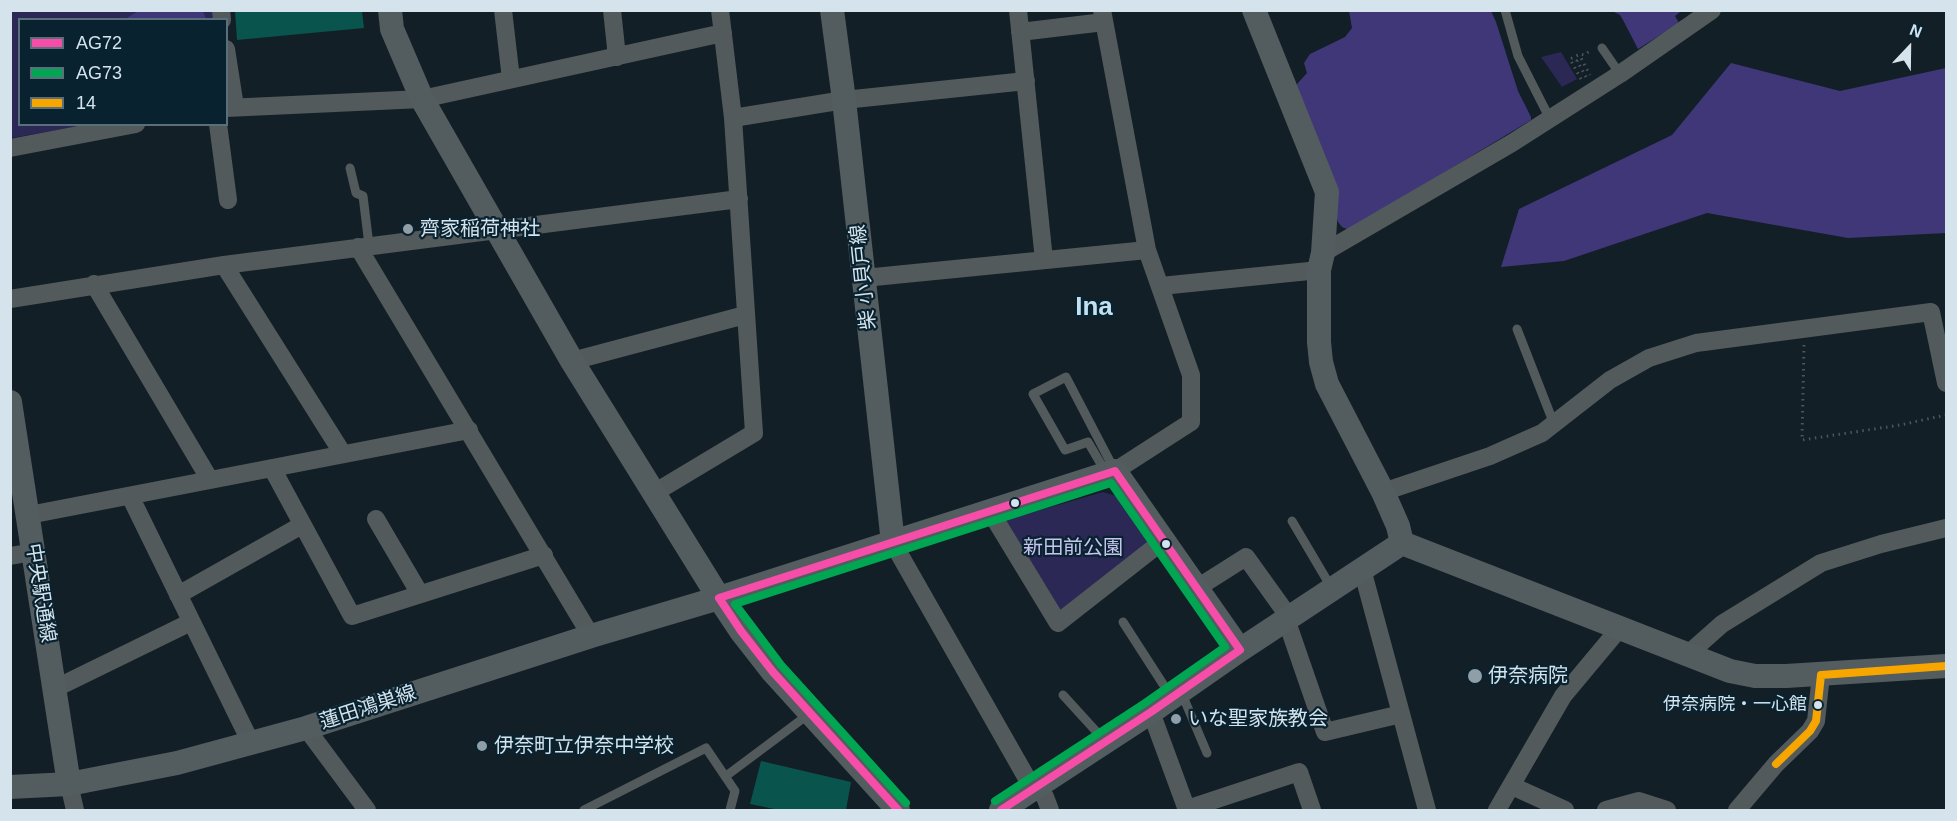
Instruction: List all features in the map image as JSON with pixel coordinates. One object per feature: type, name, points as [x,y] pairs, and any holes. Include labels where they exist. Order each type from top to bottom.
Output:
[{"type":"street","points":[[390,10],[392,29],[422,99],[572,361],[719,598],[747,639],[809,714],[898,810]]},
{"type":"street","points":[[503,10],[511,79]]},
{"type":"street","points":[[612,10],[617,57]]},
{"type":"street","points":[[654,493],[754,433],[733,118],[720,10]]},
{"type":"street","name":"柴 小貝戸線","points":[[832,10],[893,543]]},
{"type":"street","points":[[1018,10],[1044,260]]},
{"type":"street","points":[[1254,10],[1327,192],[1321,261],[1319,342],[1327,384],[1383,492],[1398,526],[1402,543]]},
{"type":"street","points":[[1161,286],[1321,261],[1550,119],[1617,68],[1712,10]]},
{"type":"street","points":[[1020,32],[1103,16],[1148,250],[1191,375],[1191,422],[1111,472],[1164,540],[1240,650]]},
{"type":"street","points":[[228,72],[231,107],[422,99],[723,33]]},
{"type":"street","points":[[733,118],[844,100],[1026,81]]},
{"type":"street","points":[[10,148],[126,126]]},
{"type":"street","points":[[218,126],[228,200]]},
{"type":"street","points":[[10,299],[224,265],[739,199]]},
{"type":"street","points":[[364,246],[469,430],[591,636]]},
{"type":"street","points":[[864,279],[1148,250]]},
{"type":"street","points":[[224,265],[343,454]]},
{"type":"street","points":[[94,284],[210,480]]},
{"type":"street","points":[[1383,492],[1490,456],[1542,433],[1610,380],[1649,358],[1696,343],[1932,312],[1947,383]]},
{"type":"street","points":[[572,361],[745,315]]},
{"type":"street","name":"中央駅通線","points":[[10,402],[21,500],[22,554],[54,689],[69,784]]},
{"type":"street","points":[[21,500],[130,496],[469,430]]},
{"type":"street","points":[[272,468],[352,616],[544,555]]},
{"type":"street","name":"蓮田鴻巣線","points":[[10,787],[69,784],[177,763],[306,728],[1111,472]]},
{"type":"street","points":[[130,496],[252,743]]},
{"type":"street","points":[[990,511],[1058,622],[1164,540]]},
{"type":"street","points":[[376,519],[420,594]]},
{"type":"street","points":[[178,596],[303,525]]},
{"type":"street","points":[[1687,655],[1722,624],[1821,563],[1881,544],[1947,528]]},
{"type":"street","points":[[893,543],[1035,788],[1045,797],[1050,810]]},
{"type":"street","points":[[1000,810],[1106,742],[1402,543]]},
{"type":"street","points":[[1402,543],[1687,655],[1755,676],[1821,675],[1947,666]]},
{"type":"street","points":[[1197,588],[1246,557],[1288,618],[1325,732],[1401,714]]},
{"type":"street","points":[[1362,569],[1425,810]]},
{"type":"street","points":[[54,689],[191,622]]},
{"type":"street","points":[[1497,810],[1563,696],[1619,629]]},
{"type":"street","points":[[1737,810],[1776,764],[1810,731],[1816,721],[1821,675]]},
{"type":"street","points":[[1151,712],[1187,809],[1299,772],[1311,810]]},
{"type":"street","points":[[306,728],[367,810]]},
{"type":"street","points":[[69,784],[75,810]]},
{"type":"street","points":[[1512,786],[1565,810]]},
{"type":"street","points":[[1606,810],[1639,801],[1667,810]]},
{"type":"lane","points":[[1505,10],[1518,56],[1550,119]]},
{"type":"lane","points":[[1602,48],[1617,68]]},
{"type":"lane","points":[[350,168],[356,193],[363,196],[364,246]]},
{"type":"lane","points":[[1517,329],[1554,424]]},
{"type":"lane","points":[[1066,377],[1111,472],[1088,442],[1065,450],[1033,394],[1066,377]]},
{"type":"lane","points":[[1292,521],[1332,590]]},
{"type":"lane","points":[[1123,622],[1176,695],[1207,753]]},
{"type":"lane","points":[[1063,695],[1106,742]]},
{"type":"lane","points":[[726,776],[809,714]]},
{"type":"lane","points":[[584,810],[706,748],[735,791],[730,810]]},
{"type":"path","points":[[1602,48],[1598,47],[1584,55],[1580,54],[1570,59],[1583,82],[1588,80],[1577,61],[1581,58],[1591,75],[1617,68]]},
{"type":"path","points":[[1804,329],[1802,440],[1900,425],[1947,415]]},
{"type":"green space","points":[[11,11],[214,11],[216,18],[18,18],[18,126],[81,126],[11,138]]},
{"type":"green space","points":[[1561,52],[1577,79],[1562,87],[1541,57]]},
{"type":"green space","name":"新田前公園","points":[[1103,492],[1116,496],[1150,542],[1062,613],[1006,520]]},
{"type":"shaded area","points":[[140,10],[203,11],[206,18],[127,18]]},
{"type":"shaded area","points":[[235,11],[362,11],[364,28],[237,40]]},
{"type":"shaded area","points":[[1349,11],[1491,11],[1518,91],[1531,120],[1349,230],[1338,222],[1297,92],[1297,84],[1307,73],[1304,63],[1310,54],[1345,37],[1352,28]]},
{"type":"shaded area","points":[[1612,11],[1675,11],[1680,12],[1675,16],[1679,23],[1638,49],[1620,15]]},
{"type":"shaded area","points":[[1731,63],[1840,91],[1946,68],[1946,233],[1848,238],[1707,213],[1564,261],[1501,267],[1519,209],[1672,135]]},
{"type":"shaded area","points":[[761,761],[851,782],[846,810],[779,810],[750,804]]},
{"type":"transit line","name":"AG72","points":[[898,810],[773,672],[719,598],[1115,471],[1240,650],[1151,712],[1001,810]]},
{"type":"transit line","name":"AG73","points":[[906,803],[781,665],[735,604],[1111,483],[1225,647],[1145,703],[995,801]]},
{"type":"transit line","name":"14","points":[[1821,675],[1946,666]]},
{"type":"transit line","name":"14","points":[[1776,764],[1810,731],[1816,721],[1821,675]]},
{"type":"place","name":"齊家稲荷神社","points":[[408,229]]},
{"type":"place","name":"伊奈病院","points":[[1475,676]]},
{"type":"place","name":"伊奈病院・一心館","points":[[1818,705]]},
{"type":"place","name":"いな聖家族教会","points":[[1176,719]]},
{"type":"place","name":"伊奈町立伊奈中学校","points":[[482,746]]},
{"type":"district","name":"Ina","points":[[1094,308]]}]
